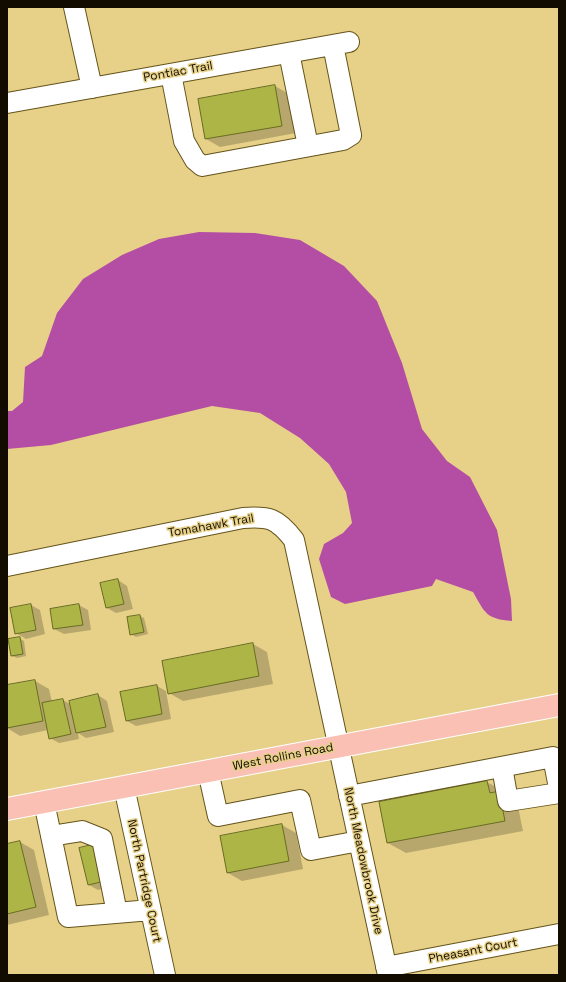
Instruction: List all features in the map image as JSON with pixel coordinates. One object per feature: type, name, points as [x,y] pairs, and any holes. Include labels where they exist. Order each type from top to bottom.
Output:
[{"type":"main road","name":"West Rollins Road","points":[[7,809],[559,705]]},
{"type":"street","points":[[74,7],[92,88]]},
{"type":"street","name":"Pontiac Trail","points":[[7,103],[341,44],[351,135],[343,140],[308,146]]},
{"type":"street","points":[[171,74],[184,141],[195,160],[202,166],[308,146],[288,53]]},
{"type":"street","name":"Tomahawk Trail","points":[[7,566],[242,518],[260,517],[270,519],[284,526],[294,540],[339,747]]},
{"type":"street","name":"North Meadowbrook Drive","points":[[339,747],[387,971]]},
{"type":"street","points":[[349,796],[553,757],[559,788]]},
{"type":"street","points":[[502,767],[508,801],[559,792]]},
{"type":"street","points":[[208,771],[218,816],[300,800],[311,850],[359,841]]},
{"type":"street","name":"North Partridge Court","points":[[124,787],[165,975]]},
{"type":"street","points":[[44,802],[68,916],[151,910]]},
{"type":"street","points":[[51,836],[82,831],[102,839],[117,913]]},
{"type":"street","name":"Pheasant Court","points":[[387,971],[559,934]]},
{"type":"shaded area","points":[[199,232],[255,233],[300,240],[344,266],[377,301],[402,363],[422,429],[447,461],[470,477],[497,530],[511,599],[512,621],[497,619],[487,614],[473,592],[436,579],[432,586],[345,604],[331,597],[319,559],[324,544],[343,533],[352,523],[346,492],[329,464],[300,438],[260,413],[212,406],[51,445],[7,449],[7,411],[12,411],[23,402],[25,367],[42,356],[57,313],[83,279],[122,255],[159,239]]},
{"type":"building","points":[[275,85],[282,126],[205,139],[198,99]]},
{"type":"building","points":[[118,579],[124,604],[106,608],[100,583]]},
{"type":"building","points":[[31,604],[36,630],[15,634],[10,608]]},
{"type":"building","points":[[79,604],[83,625],[53,629],[50,609]]},
{"type":"building","points":[[140,615],[144,632],[130,635],[127,617]]},
{"type":"building","points":[[20,637],[23,654],[11,656],[8,639]]},
{"type":"building","points":[[253,643],[259,676],[168,694],[162,661]]},
{"type":"building","points":[[35,680],[43,721],[7,728],[7,685]]},
{"type":"building","points":[[157,685],[162,714],[126,721],[120,692]]},
{"type":"building","points":[[98,694],[106,727],[76,733],[69,701]]},
{"type":"building","points":[[63,699],[71,734],[49,739],[42,703]]},
{"type":"building","points":[[487,781],[490,793],[499,791],[505,821],[387,843],[379,802]]},
{"type":"building","points":[[282,824],[289,861],[227,873],[220,836]]},
{"type":"building","points":[[20,841],[36,907],[7,914],[7,844]]},
{"type":"building","points":[[96,844],[105,881],[88,885],[79,848]]}]
